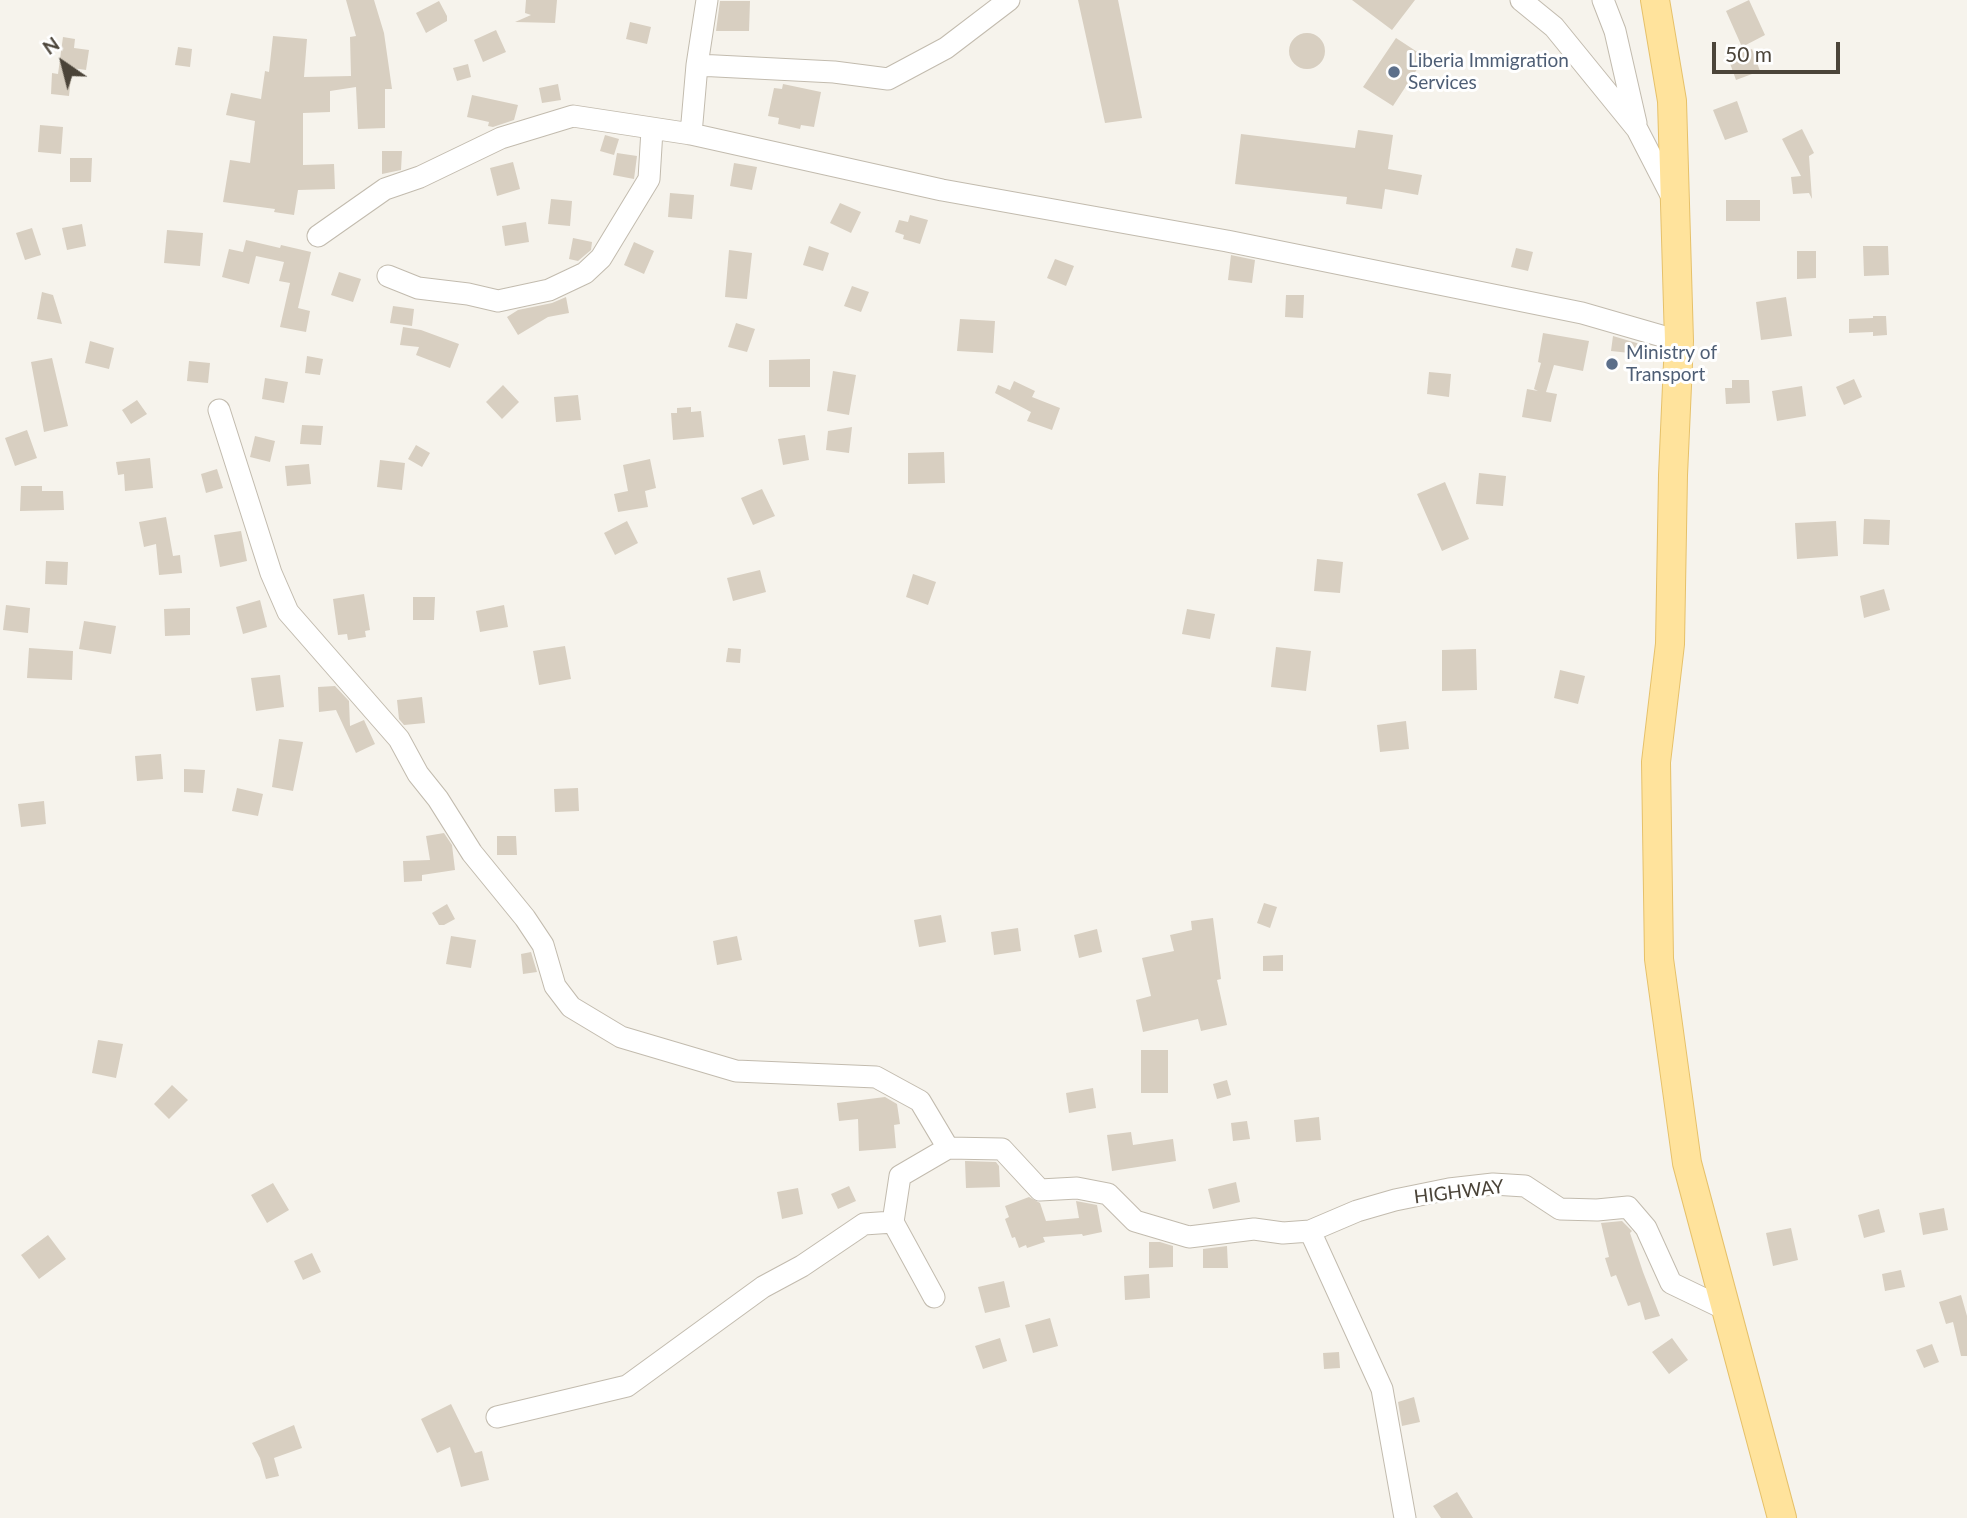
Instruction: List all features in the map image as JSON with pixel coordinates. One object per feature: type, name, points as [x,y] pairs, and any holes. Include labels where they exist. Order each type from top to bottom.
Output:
[{"type":"main road","points":[[1655,0],[1672,101],[1679,341],[1670,644],[1656,762],[1659,959],[1687,1163],[1782,1518]]},
{"type":"street","points":[[691,134],[697,65],[707,0]]},
{"type":"street","points":[[697,65],[834,72],[888,79],[946,48],[1009,0]]},
{"type":"street","points":[[1521,0],[1555,27],[1637,129],[1676,205]]},
{"type":"street","points":[[1603,0],[1615,31],[1637,129]]},
{"type":"street","points":[[318,236],[385,188],[419,177],[501,138],[573,116],[691,134],[942,190],[1227,241],[1582,313],[1679,341]]},
{"type":"street","points":[[388,276],[418,288],[498,301],[549,290],[585,273],[601,258],[649,179],[652,130]]},
{"type":"street","points":[[219,410],[271,573],[288,612],[399,738],[418,774],[438,799],[472,853],[525,918],[543,945],[555,986],[571,1007],[621,1037],[736,1071],[876,1077],[920,1101],[948,1148]]},
{"type":"street","points":[[934,1297],[893,1222],[900,1176],[948,1148],[1002,1149],[1040,1190],[1077,1188],[1108,1194],[1135,1221],[1189,1237],[1254,1228],[1283,1233],[1310,1231],[1382,1389],[1405,1518]]},
{"type":"street","name":"HIGHWAY","points":[[1310,1231],[1357,1211],[1395,1200],[1449,1189],[1493,1184],[1525,1186],[1560,1209],[1628,1207],[1646,1228],[1671,1283],[1725,1309]]},
{"type":"street","points":[[497,1417],[627,1386],[763,1287],[802,1266],[864,1224],[893,1222]]},
{"type":"building","points":[[346,0],[374,0],[384,33],[392,89],[385,89],[385,128],[358,129],[356,87],[330,91],[330,112],[303,113],[303,165],[334,164],[335,189],[298,190],[294,215],[274,212],[275,209],[223,202],[230,160],[250,163],[255,121],[226,115],[231,93],[261,99],[265,71],[269,72],[273,36],[307,39],[304,77],[351,76],[350,37],[356,36]]},
{"type":"building","points":[[526,0],[557,0],[555,23],[515,22],[531,15],[525,13]]},
{"type":"building","points":[[1078,0],[1118,0],[1142,118],[1105,123]]},
{"type":"building","points":[[1352,0],[1415,0],[1392,30]]},
{"type":"building","points":[[1749,0],[1765,35],[1742,47],[1726,11]]},
{"type":"building","points":[[439,1],[447,21],[426,33],[416,13]]},
{"type":"building","points":[[720,1],[750,1],[749,31],[716,31]]},
{"type":"building","points":[[630,22],[651,27],[647,44],[626,39]]},
{"type":"building","points":[[496,30],[506,52],[483,62],[474,40]]},
{"type":"building","points":[[1307,33],[1320,38],[1325,51],[1320,64],[1307,69],[1294,64],[1289,51],[1294,38]]},
{"type":"building","points":[[63,37],[75,39],[74,48],[89,50],[86,70],[72,68],[69,96],[51,94],[52,73],[58,74]]},
{"type":"building","name":"Liberia Immigration Services","points":[[1396,38],[1425,57],[1393,106],[1363,87]]},
{"type":"building","points":[[178,47],[192,49],[190,67],[175,65]]},
{"type":"building","points":[[1752,49],[1760,71],[1736,80],[1728,58]]},
{"type":"building","points":[[468,64],[471,77],[457,81],[453,68]]},
{"type":"building","points":[[558,84],[561,100],[542,103],[539,88]]},
{"type":"building","points":[[783,84],[821,92],[814,127],[801,125],[800,129],[778,124],[779,118],[768,116],[774,88],[782,89]]},
{"type":"building","points":[[472,95],[518,105],[514,120],[493,127],[488,126],[489,122],[467,117]]},
{"type":"building","points":[[1737,101],[1748,132],[1725,140],[1713,110]]},
{"type":"building","points":[[40,125],[63,127],[61,154],[38,152]]},
{"type":"building","points":[[1802,129],[1814,153],[1809,156],[1812,199],[1809,193],[1793,194],[1791,177],[1801,176],[1782,139]]},
{"type":"building","points":[[1358,130],[1393,135],[1388,169],[1422,175],[1418,195],[1385,189],[1382,209],[1346,204],[1347,197],[1235,184],[1241,134],[1355,148]]},
{"type":"building","points":[[605,135],[619,139],[614,155],[600,151]]},
{"type":"building","points":[[382,151],[402,151],[401,170],[382,174]]},
{"type":"building","points":[[617,153],[637,156],[634,179],[613,175]]},
{"type":"building","points":[[70,158],[92,158],[91,182],[70,182]]},
{"type":"building","points":[[513,162],[520,189],[497,196],[490,168]]},
{"type":"building","points":[[734,163],[757,167],[752,190],[730,186]]},
{"type":"building","points":[[670,193],[694,195],[692,219],[668,217]]},
{"type":"building","points":[[551,199],[572,201],[570,226],[548,224]]},
{"type":"building","points":[[1726,200],[1760,200],[1760,221],[1726,221]]},
{"type":"building","points":[[840,203],[861,212],[851,233],[830,223]]},
{"type":"building","points":[[910,215],[928,220],[920,244],[903,239],[904,235],[895,232],[899,220],[908,222]]},
{"type":"building","points":[[526,222],[529,242],[505,246],[502,226]]},
{"type":"building","points":[[82,224],[86,246],[67,250],[62,228]]},
{"type":"building","points":[[32,228],[41,255],[25,260],[16,233]]},
{"type":"building","points":[[167,230],[203,233],[200,266],[164,263]]},
{"type":"building","points":[[573,238],[592,242],[591,250],[578,261],[569,259]]},
{"type":"building","points":[[246,240],[311,252],[298,308],[310,311],[306,332],[280,327],[290,283],[279,281],[284,262],[256,256],[249,284],[222,277],[229,249],[243,252]]},
{"type":"building","points":[[634,242],[654,251],[644,274],[624,265]]},
{"type":"building","points":[[809,246],[829,253],[823,271],[803,265]]},
{"type":"building","points":[[1863,246],[1888,246],[1889,275],[1864,276]]},
{"type":"building","points":[[1516,248],[1533,252],[1528,271],[1511,267]]},
{"type":"building","points":[[729,250],[752,253],[747,299],[725,297]]},
{"type":"building","points":[[1797,251],[1816,251],[1816,278],[1797,279]]},
{"type":"building","points":[[1231,255],[1255,260],[1252,283],[1228,280]]},
{"type":"building","points":[[1055,259],[1074,266],[1066,286],[1047,278]]},
{"type":"building","points":[[339,272],[361,279],[353,302],[331,295]]},
{"type":"building","points":[[852,286],[869,292],[861,312],[844,306]]},
{"type":"building","points":[[42,292],[53,295],[62,324],[37,319]]},
{"type":"building","points":[[1286,295],[1304,295],[1303,318],[1285,317]]},
{"type":"building","points":[[566,297],[569,313],[548,317],[518,335],[507,317],[518,310],[552,303]]},
{"type":"building","points":[[1786,297],[1792,336],[1761,340],[1756,302]]},
{"type":"building","points":[[393,306],[414,309],[412,326],[390,323]]},
{"type":"building","points":[[1886,316],[1887,335],[1873,336],[1873,332],[1849,333],[1849,319]]},
{"type":"building","points":[[960,319],[995,321],[993,353],[957,351]]},
{"type":"building","points":[[736,323],[755,329],[747,352],[728,347]]},
{"type":"building","points":[[403,327],[421,330],[459,344],[450,368],[416,355],[419,347],[400,345]]},
{"type":"building","points":[[1543,333],[1589,341],[1583,371],[1554,365],[1546,392],[1557,394],[1551,422],[1522,417],[1527,389],[1538,391],[1534,389],[1541,363],[1538,362]]},
{"type":"building","points":[[1613,336],[1640,344],[1639,354],[1611,351]]},
{"type":"building","points":[[90,341],[114,348],[109,369],[85,363]]},
{"type":"building","points":[[307,356],[323,359],[320,375],[305,373]]},
{"type":"building","points":[[52,358],[68,426],[44,432],[31,362]]},
{"type":"building","points":[[810,359],[810,387],[769,387],[769,360]]},
{"type":"building","points":[[189,361],[210,363],[208,383],[187,381]]},
{"type":"building","points":[[833,371],[856,375],[849,415],[827,411]]},
{"type":"building","points":[[1429,372],[1451,374],[1449,397],[1427,394]]},
{"type":"building","points":[[265,378],[288,382],[284,403],[262,399]]},
{"type":"building","points":[[1854,379],[1862,397],[1844,405],[1836,387]]},
{"type":"building","points":[[1732,380],[1749,380],[1750,403],[1726,404],[1725,388],[1732,388]]},
{"type":"building","points":[[1014,381],[1035,391],[1032,397],[1060,408],[1052,430],[1027,421],[1031,412],[995,393],[998,385],[1010,390]]},
{"type":"building","points":[[503,385],[519,402],[502,419],[486,402]]},
{"type":"building","points":[[1802,386],[1806,416],[1777,421],[1772,391]]},
{"type":"building","points":[[578,395],[581,420],[556,422],[554,397]]},
{"type":"building","points":[[137,400],[147,414],[131,424],[122,410]]},
{"type":"building","points":[[691,407],[691,412],[701,411],[704,437],[673,440],[671,413],[677,413],[677,408]]},
{"type":"building","points":[[302,425],[323,426],[321,445],[300,444]]},
{"type":"building","points":[[852,427],[849,453],[826,450],[828,431]]},
{"type":"building","points":[[27,430],[37,458],[15,466],[5,438]]},
{"type":"building","points":[[805,435],[809,460],[783,465],[778,439]]},
{"type":"building","points":[[255,436],[275,441],[270,462],[250,457]]},
{"type":"building","points":[[416,445],[430,453],[422,467],[408,459]]},
{"type":"building","points":[[944,452],[945,483],[908,484],[908,453]]},
{"type":"building","points":[[150,458],[153,488],[125,491],[124,474],[118,475],[116,462]]},
{"type":"building","points":[[650,459],[656,488],[645,491],[648,507],[618,512],[614,494],[628,491],[623,465]]},
{"type":"building","points":[[380,460],[405,463],[402,490],[377,487]]},
{"type":"building","points":[[309,464],[311,484],[287,486],[285,466]]},
{"type":"building","points":[[217,469],[223,488],[206,493],[201,474]]},
{"type":"building","points":[[1479,473],[1506,476],[1503,506],[1476,504]]},
{"type":"building","points":[[1445,482],[1469,539],[1442,551],[1417,494]]},
{"type":"building","points":[[21,486],[42,486],[42,491],[63,491],[64,510],[20,511]]},
{"type":"building","points":[[762,489],[775,516],[753,525],[741,498]]},
{"type":"building","points":[[166,517],[173,556],[180,555],[182,573],[159,575],[156,544],[144,547],[139,522]]},
{"type":"building","points":[[1864,519],[1890,520],[1889,545],[1863,544]]},
{"type":"building","points":[[627,521],[638,543],[615,555],[604,533]]},
{"type":"building","points":[[1836,521],[1838,556],[1797,559],[1795,523]]},
{"type":"building","points":[[241,531],[247,561],[220,567],[214,535]]},
{"type":"building","points":[[1317,559],[1343,562],[1340,593],[1314,591]]},
{"type":"building","points":[[46,561],[68,562],[67,585],[45,584]]},
{"type":"building","points":[[760,570],[766,592],[733,601],[727,578]]},
{"type":"building","points":[[913,574],[936,582],[928,605],[906,597]]},
{"type":"building","points":[[1884,589],[1890,610],[1864,618],[1860,596]]},
{"type":"building","points":[[364,594],[370,630],[365,631],[366,637],[348,640],[347,634],[338,635],[333,599]]},
{"type":"building","points":[[413,597],[435,597],[434,620],[413,620]]},
{"type":"building","points":[[260,600],[267,627],[243,634],[236,607]]},
{"type":"building","points":[[6,605],[30,608],[28,633],[3,630]]},
{"type":"building","points":[[504,605],[508,627],[480,632],[476,611]]},
{"type":"building","points":[[190,608],[190,635],[165,636],[164,609]]},
{"type":"building","points":[[1187,609],[1215,614],[1210,639],[1182,634]]},
{"type":"building","points":[[84,621],[116,626],[111,654],[79,649]]},
{"type":"building","points":[[565,646],[571,679],[539,685],[533,651]]},
{"type":"building","points":[[1276,647],[1311,651],[1306,691],[1271,687]]},
{"type":"building","points":[[29,648],[73,651],[72,680],[27,678]]},
{"type":"building","points":[[728,648],[741,649],[740,663],[726,662]]},
{"type":"building","points":[[1476,649],[1477,690],[1442,691],[1442,650]]},
{"type":"building","points":[[1560,670],[1585,676],[1578,704],[1554,698]]},
{"type":"building","points":[[280,675],[284,707],[256,711],[251,678]]},
{"type":"building","points":[[335,686],[349,701],[350,726],[364,720],[375,744],[356,753],[336,710],[319,712],[318,687]]},
{"type":"building","points":[[422,697],[425,723],[404,725],[399,719],[397,700]]},
{"type":"building","points":[[1406,721],[1409,749],[1380,752],[1377,725]]},
{"type":"building","points":[[279,739],[303,742],[293,791],[272,787]]},
{"type":"building","points":[[161,754],[163,779],[137,781],[135,756]]},
{"type":"building","points":[[184,769],[205,770],[203,793],[184,792]]},
{"type":"building","points":[[237,788],[263,794],[258,816],[232,811]]},
{"type":"building","points":[[578,788],[579,811],[555,812],[554,789]]},
{"type":"building","points":[[44,801],[46,824],[21,827],[18,804]]},
{"type":"building","points":[[444,833],[452,845],[455,870],[422,875],[422,881],[404,882],[403,861],[430,860],[426,836]]},
{"type":"building","points":[[497,836],[516,836],[517,855],[497,855]]},
{"type":"building","points":[[1264,903],[1277,907],[1270,928],[1257,923]]},
{"type":"building","points":[[447,904],[455,919],[439,925],[432,913]]},
{"type":"building","points":[[941,915],[946,942],[919,947],[914,920]]},
{"type":"building","points":[[1213,918],[1221,979],[1217,980],[1227,1025],[1201,1031],[1198,1019],[1143,1032],[1136,1000],[1151,996],[1142,958],[1174,951],[1170,935],[1192,930],[1191,921]]},
{"type":"building","points":[[1018,928],[1021,951],[994,955],[991,932]]},
{"type":"building","points":[[1097,929],[1102,952],[1079,958],[1074,935]]},
{"type":"building","points":[[451,936],[476,940],[471,968],[446,964]]},
{"type":"building","points":[[737,936],[742,960],[717,965],[713,941]]},
{"type":"building","points":[[531,952],[537,972],[523,974],[521,954]]},
{"type":"building","points":[[1283,955],[1283,971],[1263,971],[1263,956]]},
{"type":"building","points":[[98,1040],[123,1044],[116,1078],[92,1073]]},
{"type":"building","points":[[1141,1050],[1168,1050],[1168,1093],[1141,1093]]},
{"type":"building","points":[[1227,1080],[1231,1095],[1217,1099],[1213,1084]]},
{"type":"building","points":[[172,1085],[188,1100],[169,1119],[154,1104]]},
{"type":"building","points":[[1093,1088],[1096,1108],[1069,1113],[1066,1093]]},
{"type":"building","points":[[885,1097],[897,1104],[900,1124],[894,1125],[896,1148],[859,1151],[858,1119],[839,1121],[837,1103]]},
{"type":"building","points":[[1319,1117],[1321,1140],[1296,1142],[1294,1120]]},
{"type":"building","points":[[1247,1121],[1250,1139],[1233,1141],[1231,1123]]},
{"type":"building","points":[[1131,1132],[1133,1145],[1173,1139],[1176,1161],[1112,1171],[1107,1135]]},
{"type":"building","points":[[965,1161],[996,1162],[999,1166],[1000,1187],[966,1188]]},
{"type":"building","points":[[1236,1182],[1240,1202],[1213,1209],[1208,1189]]},
{"type":"building","points":[[273,1183],[289,1210],[267,1223],[251,1195]]},
{"type":"building","points":[[849,1186],[856,1201],[838,1209],[831,1194]]},
{"type":"building","points":[[798,1188],[803,1214],[782,1219],[777,1192]]},
{"type":"building","points":[[1029,1197],[1040,1203],[1046,1221],[1079,1218],[1076,1201],[1097,1205],[1102,1232],[1083,1236],[1043,1237],[1045,1242],[1019,1248],[1005,1219],[1009,1217],[1005,1206]]},
{"type":"building","points":[[1944,1208],[1948,1230],[1923,1235],[1919,1213]]},
{"type":"building","points":[[1879,1209],[1885,1232],[1864,1238],[1858,1215]]},
{"type":"building","points":[[1622,1221],[1632,1231],[1630,1233],[1660,1316],[1645,1320],[1640,1302],[1628,1306],[1616,1275],[1611,1277],[1605,1258],[1609,1257],[1601,1223]]},
{"type":"building","points":[[1791,1228],[1798,1260],[1773,1266],[1766,1233]]},
{"type":"building","points":[[48,1235],[66,1259],[39,1279],[21,1255]]},
{"type":"building","points":[[1149,1242],[1173,1246],[1173,1267],[1149,1268]]},
{"type":"building","points":[[1227,1246],[1228,1268],[1203,1268],[1203,1249]]},
{"type":"building","points":[[312,1253],[321,1272],[303,1280],[294,1261]]},
{"type":"building","points":[[1901,1270],[1905,1287],[1885,1291],[1882,1274]]},
{"type":"building","points":[[1149,1274],[1150,1298],[1125,1300],[1124,1276]]},
{"type":"building","points":[[1004,1281],[1010,1307],[985,1313],[978,1287]]},
{"type":"building","points":[[1961,1295],[1967,1316],[1967,1356],[1961,1356],[1953,1322],[1946,1324],[1939,1302]]},
{"type":"building","points":[[1050,1318],[1058,1346],[1033,1353],[1025,1325]]},
{"type":"building","points":[[1000,1338],[1007,1361],[983,1369],[975,1346]]},
{"type":"building","points":[[1672,1338],[1688,1360],[1669,1374],[1652,1352]]},
{"type":"building","points":[[1932,1344],[1939,1362],[1924,1368],[1916,1350]]},
{"type":"building","points":[[1339,1352],[1340,1368],[1324,1369],[1323,1353]]},
{"type":"building","points":[[1414,1397],[1420,1422],[1402,1426],[1398,1402]]},
{"type":"building","points":[[451,1404],[475,1453],[482,1451],[489,1480],[461,1487],[450,1447],[437,1453],[421,1419]]},
{"type":"building","points":[[294,1425],[302,1448],[274,1458],[279,1476],[266,1479],[252,1443]]},
{"type":"building","points":[[1457,1492],[1473,1518],[1441,1518],[1433,1506]]},
{"type":"place","name":"Liberia Immigration Services","points":[[1394,72]]},
{"type":"place","name":"Ministry of Transport","points":[[1612,364]]}]
